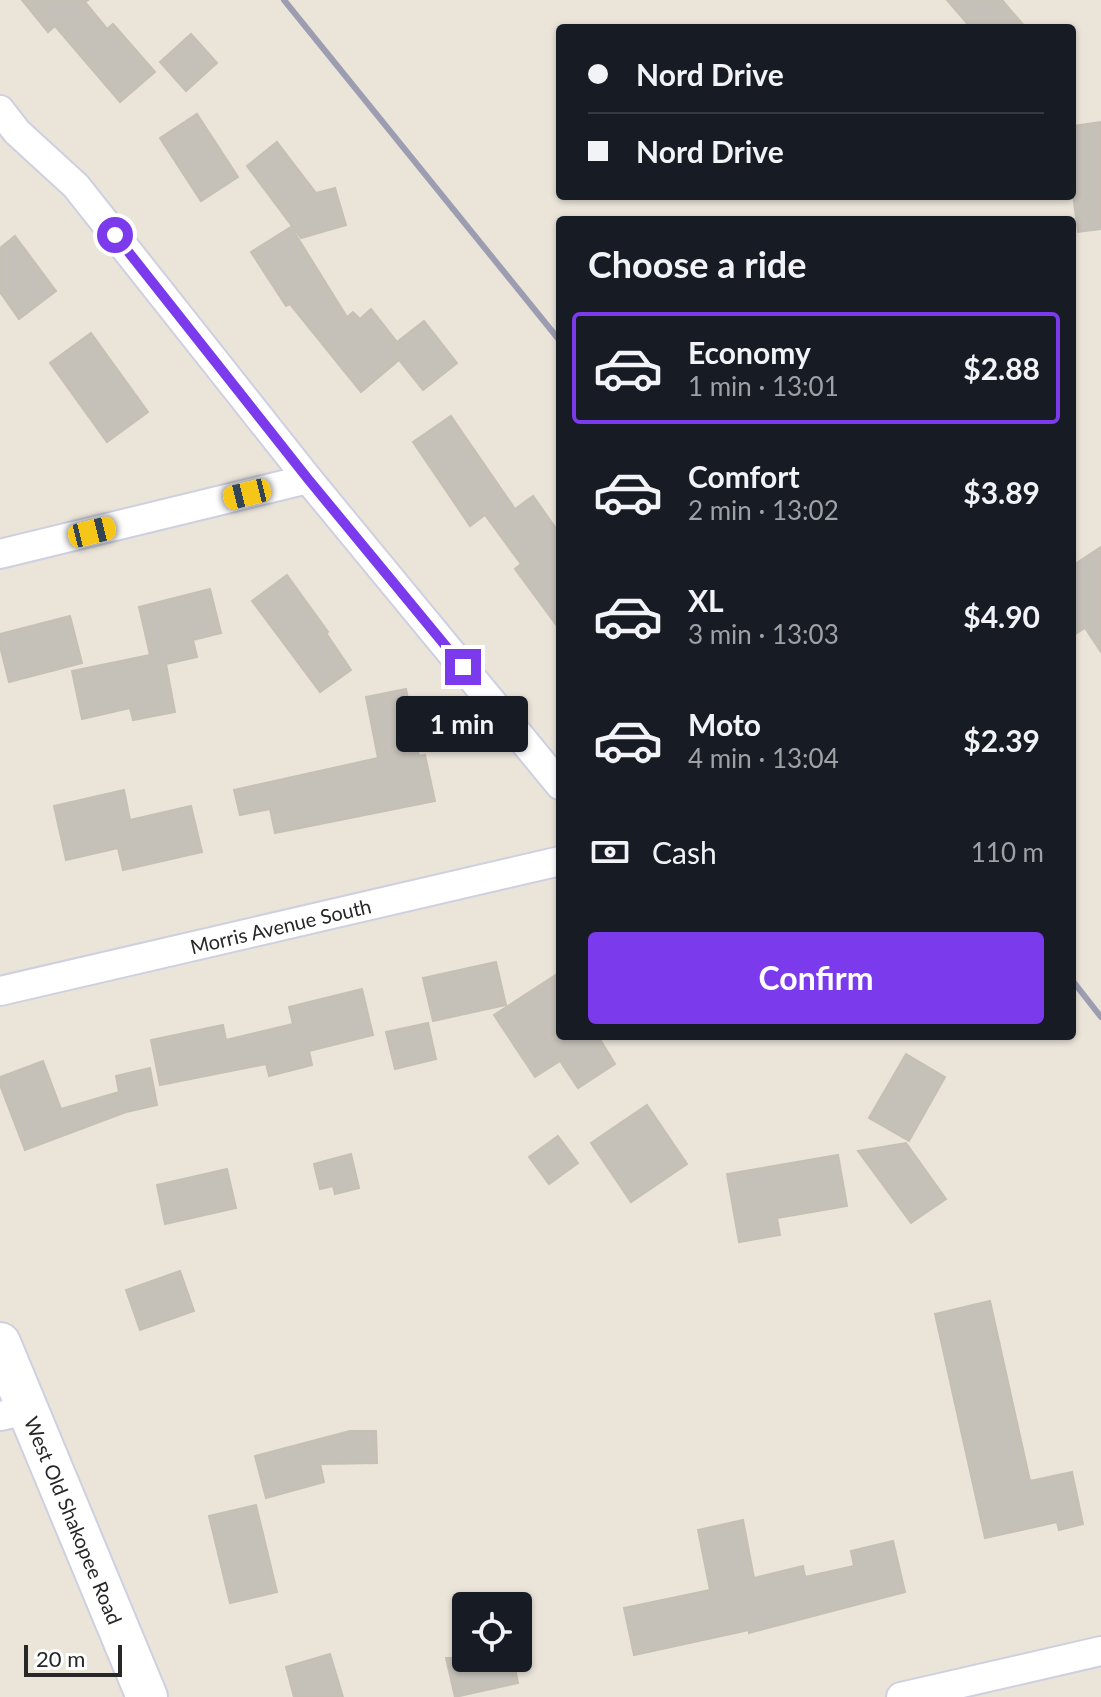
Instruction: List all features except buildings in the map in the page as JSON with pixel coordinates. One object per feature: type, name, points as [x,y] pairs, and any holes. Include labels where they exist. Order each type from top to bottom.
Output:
[{"type":"main road","name":"West Old Shakopee Road","points":[[0,1343],[14,1413],[147,1697]]},
{"type":"street","points":[[0,110],[17,132],[76,186],[308,479],[556,780]]},
{"type":"street","points":[[0,554],[308,479]]},
{"type":"street","name":"Morris Avenue South","points":[[0,991],[556,862]]},
{"type":"street","points":[[901,1697],[1101,1651]]},
{"type":"railway","points":[[284,0],[556,336]]},
{"type":"railway","points":[[1076,985],[1101,1017]]},
{"type":"route","points":[[115,235],[308,479],[463,667]]}]
